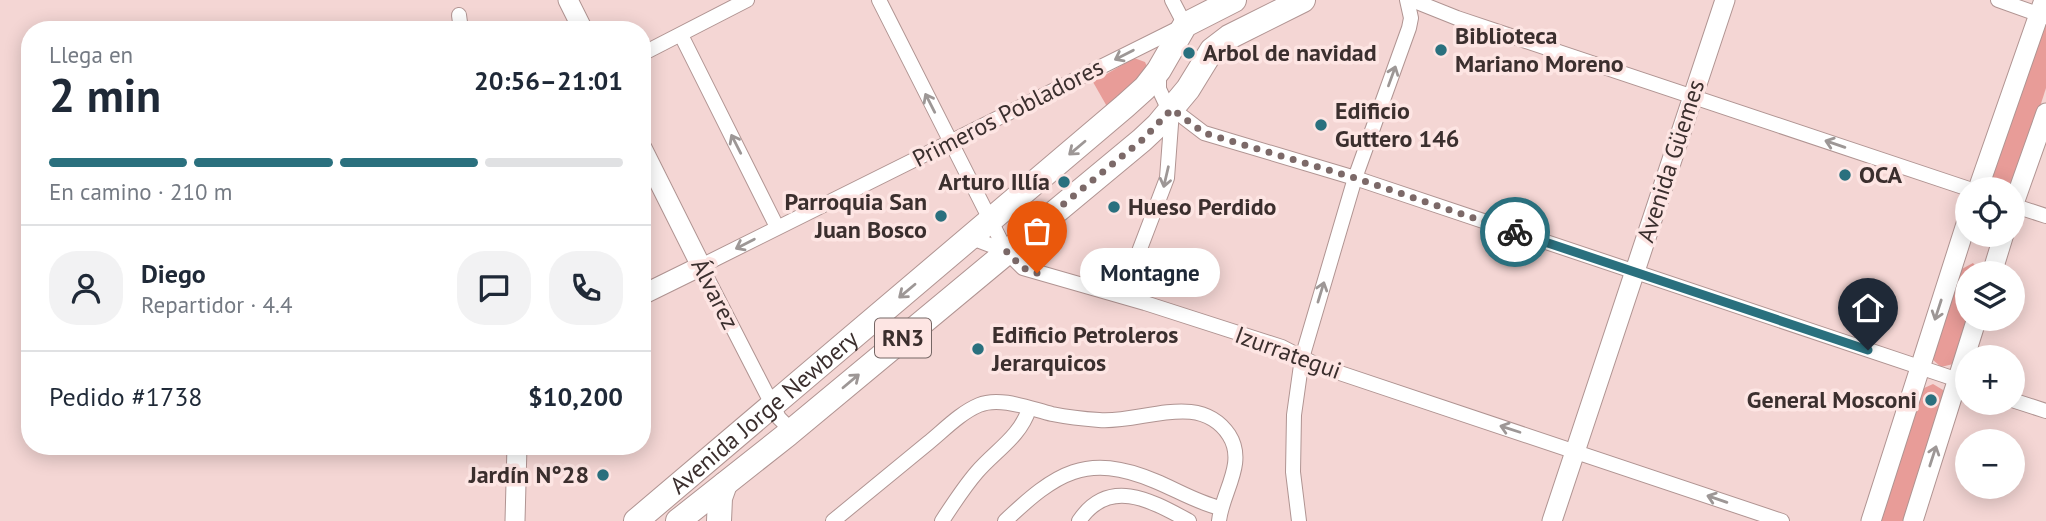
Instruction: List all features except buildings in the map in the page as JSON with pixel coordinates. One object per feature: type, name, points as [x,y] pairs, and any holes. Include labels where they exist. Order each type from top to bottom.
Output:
[{"type":"highway","points":[[1185,25],[1234,0]]},
{"type":"highway","name":"Avenida Jorge Newbery","points":[[725,484],[1158,125],[1188,89],[1212,50],[1229,37],[1303,0]]},
{"type":"highway","name":"Avenida Jorge Newbery","points":[[651,511],[1145,89],[1185,25]]},
{"type":"highway","points":[[1101,129],[1118,131],[1125,139],[1126,152]]},
{"type":"highway","points":[[719,521],[720,498],[725,484]]},
{"type":"highway","name":"RN3","points":[[687,518],[725,484]]},
{"type":"street","points":[[568,0],[578,21]]},
{"type":"street","points":[[651,49],[747,0]]},
{"type":"street","name":"Izurrategui","points":[[879,0],[1006,251],[1023,268],[1122,296],[1282,347],[1319,366],[1782,521]]},
{"type":"street","points":[[1172,0],[1185,25]]},
{"type":"street","points":[[1299,521],[1293,472],[1294,415],[1302,358],[1355,178],[1409,28],[1410,0],[1955,184]]},
{"type":"street","name":"Avenida Güemes","points":[[1552,521],[1725,0]]},
{"type":"street","points":[[1982,177],[2043,10],[1998,0]]},
{"type":"street","points":[[459,15],[460,21]]},
{"type":"street","name":"Primeros Pobladores","points":[[651,291],[1185,25]]},
{"type":"street","points":[[681,34],[777,227]]},
{"type":"street","points":[[1159,70],[1157,80],[1166,104],[1204,133],[1355,178],[1955,380]]},
{"type":"street","points":[[1122,296],[1167,177],[1172,109]]},
{"type":"street","points":[[2023,177],[2046,113]]},
{"type":"street","name":"Álvarez","points":[[651,166],[771,406],[783,425],[799,425]]},
{"type":"street","points":[[2025,210],[2046,216]]},
{"type":"street","name":"Izurrategui","points":[[959,247],[977,240],[1006,251]]},
{"type":"street","points":[[1871,521],[1959,247]]},
{"type":"street","points":[[833,521],[954,422],[978,405],[996,402],[1107,421],[1190,411],[1202,413],[1212,418],[1229,435],[1237,456],[1219,514],[1156,481],[1112,467],[1098,467],[1055,480],[1005,521]]},
{"type":"street","points":[[1913,521],[1955,402]]},
{"type":"street","points":[[2025,404],[2046,411]]},
{"type":"street","points":[[942,521],[979,470],[1012,438],[1029,409]]},
{"type":"street","points":[[514,521],[517,455]]},
{"type":"street","points":[[1079,521],[1091,505],[1111,497],[1133,496],[1156,503],[1189,521]]},
{"type":"street","points":[[651,511],[676,498],[687,518]]},
{"type":"shaded area","points":[[2046,26],[2046,88],[2017,177],[1992,177]]},
{"type":"shaded area","points":[[1134,58],[1145,62],[1148,69],[1109,110],[1093,82]]},
{"type":"shaded area","points":[[1955,286],[1955,331],[1963,331],[1959,345],[1955,345],[1953,364],[1941,367],[1932,359]]},
{"type":"shaded area","points":[[1933,384],[1943,390],[1943,397],[1903,521],[1877,521],[1922,389]]},
{"type":"way so far","points":[[1037,273],[1023,268],[1006,251],[1142,140],[1172,109],[1204,133],[1355,178],[1515,232]]},
{"type":"place","name":"Biblioteca Mariano Moreno","points":[[1441,50]]},
{"type":"place","name":"Arbol de navidad","points":[[1189,53]]},
{"type":"place","name":"Edificio Guttero 146","points":[[1321,125]]},
{"type":"place","name":"OCA","points":[[1845,175]]},
{"type":"place","name":"Arturo Illía","points":[[1064,182]]},
{"type":"place","name":"Hueso Perdido","points":[[1114,207]]},
{"type":"place","name":"Parroquia San Juan Bosco","points":[[941,216]]},
{"type":"place","name":"Montagne","points":[[1037,273]]},
{"type":"place","name":"Edificio Petroleros Jerarquicos","points":[[978,349]]},
{"type":"place","name":"General Mosconi","points":[[1931,400]]},
{"type":"place","name":"Jardín N°28","points":[[603,475]]},
{"type":"route","points":[[1515,232],[1868,350]]}]
